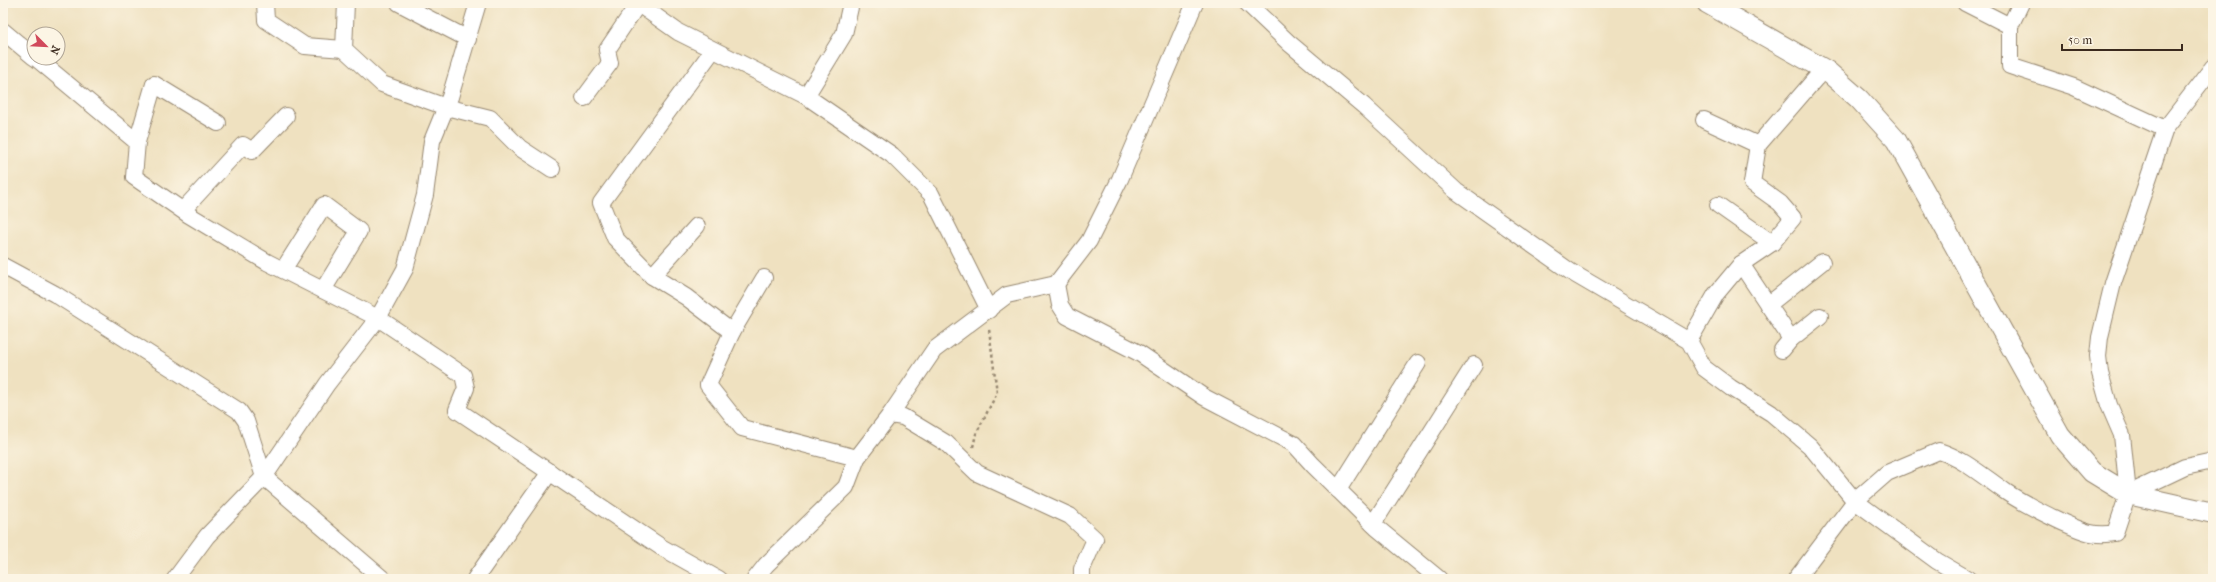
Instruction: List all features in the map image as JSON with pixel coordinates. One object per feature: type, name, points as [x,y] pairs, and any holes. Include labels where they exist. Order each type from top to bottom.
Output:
[{"type":"street","points":[[266,3],[266,20],[305,46],[344,49],[382,84],[446,107],[490,118],[520,148],[552,169]]},
{"type":"street","points":[[344,49],[346,3]]},
{"type":"street","points":[[399,3],[468,39]]},
{"type":"street","points":[[175,579],[207,536],[230,510],[264,477],[327,384],[378,318],[405,269],[425,195],[432,141],[446,107],[478,3]]},
{"type":"street","points":[[584,98],[610,63],[607,50],[637,3],[678,32],[806,96],[892,155],[931,194],[989,310]]},
{"type":"street","points":[[806,96],[844,34],[851,3]]},
{"type":"street","points":[[755,579],[766,565],[846,487],[857,458],[890,415],[934,350],[1008,295],[1056,284],[1089,240],[1120,179],[1195,3]]},
{"type":"street","points":[[1247,3],[1289,43],[1364,106],[1456,191],[1571,272],[1689,342],[1704,368],[1731,388],[1772,413],[1810,446],[1855,501],[1937,561],[1968,579]]},
{"type":"street","points":[[1707,3],[1827,70],[1859,99],[1896,140],[2060,435],[2092,472],[2128,494],[2213,513]]},
{"type":"street","points":[[1965,3],[2010,26]]},
{"type":"street","points":[[2020,3],[2010,26],[2010,66],[2074,87],[2165,129]]},
{"type":"street","points":[[3,31],[26,50]]},
{"type":"street","points":[[713,50],[601,203],[615,238],[652,276],[686,297],[732,332]]},
{"type":"street","points":[[46,66],[137,142]]},
{"type":"street","points":[[1796,579],[1855,501],[1887,474],[1939,451],[1954,456],[2007,493],[2036,510],[2085,532],[2100,536],[2115,533],[2128,494],[2122,435],[2110,405],[2098,356],[2100,337],[2113,283],[2165,129],[2213,67]]},
{"type":"street","points":[[1689,342],[1716,294],[1741,264],[1772,243],[1793,218],[1780,203],[1752,183],[1758,145],[1816,78],[1827,70]]},
{"type":"street","points":[[218,123],[154,84],[137,142],[134,177],[183,210],[283,270],[378,318],[432,352],[463,375],[466,388],[457,410],[661,547],[718,579]]},
{"type":"street","points":[[183,210],[243,145],[252,151],[286,116]]},
{"type":"street","points":[[1704,120],[1758,145]]},
{"type":"street","points":[[1718,204],[1772,243]]},
{"type":"street","points":[[283,270],[324,205],[359,231],[323,290]]},
{"type":"street","points":[[652,276],[697,226]]},
{"type":"street","points":[[1768,305],[1822,262]]},
{"type":"street","points":[[1741,264],[1768,305],[1786,344],[1820,316]]},
{"type":"street","points":[[3,266],[56,294],[239,411],[246,422],[264,477],[382,579]]},
{"type":"street","points":[[764,278],[732,332],[708,385],[742,428],[857,458]]},
{"type":"street","points":[[1056,284],[1060,305],[1067,316],[1139,353],[1204,397],[1294,444],[1373,524],[1439,579]]},
{"type":"street","points":[[1338,490],[1418,363]]},
{"type":"street","points":[[1373,524],[1474,365]]},
{"type":"street","points":[[890,415],[903,417],[946,443],[977,473],[1070,516],[1095,539],[1082,569],[1082,579]]},
{"type":"street","points":[[2128,494],[2185,467],[2213,461]]},
{"type":"street","points":[[475,579],[550,472]]},
{"type":"path","points":[[970,466],[976,434],[997,393],[990,342],[989,310]]}]
